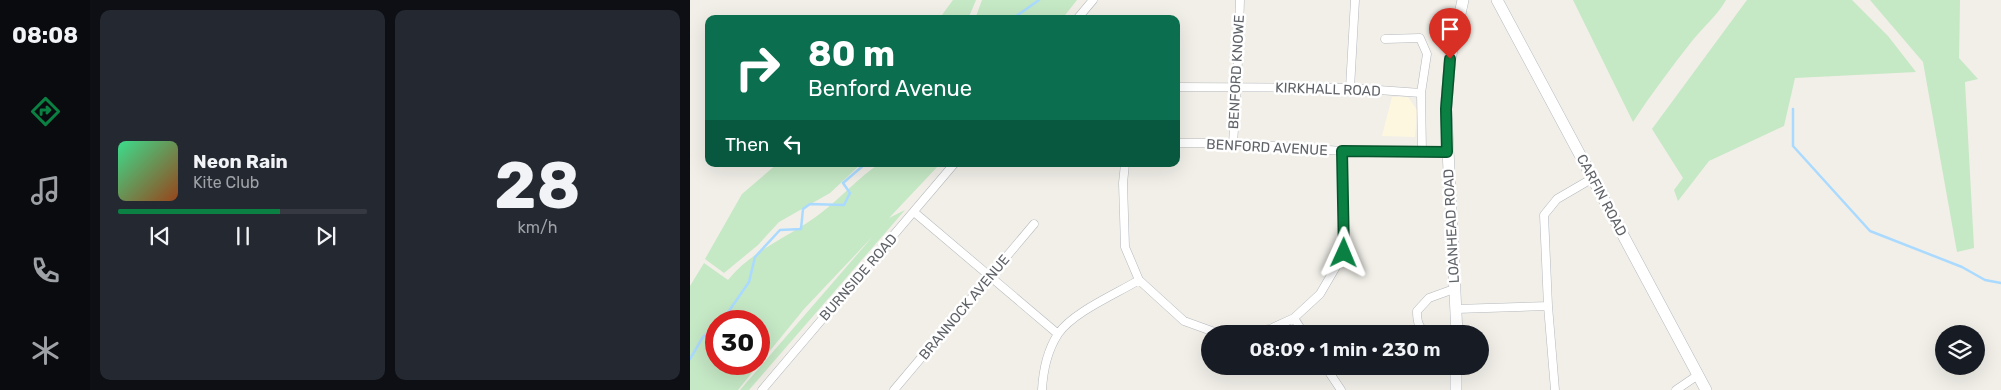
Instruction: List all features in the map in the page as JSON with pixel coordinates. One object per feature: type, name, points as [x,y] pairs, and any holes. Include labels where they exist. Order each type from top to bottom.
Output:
[{"type":"main road","name":"LOANHEAD ROAD","points":[[1456,325],[1447,152],[1447,82],[1456,24],[1463,0]]},
{"type":"main road","name":"CARFIN ROAD","points":[[1498,0],[1706,390]]},
{"type":"main road","points":[[1456,375],[1456,390]]},
{"type":"street","points":[[1080,15],[1093,0]]},
{"type":"street","name":"BENFORD KNOWE","points":[[1233,143],[1240,0]]},
{"type":"street","points":[[1350,88],[1355,0]]},
{"type":"street","points":[[1385,39],[1420,38],[1427,54],[1421,93],[1422,152]]},
{"type":"street","name":"KIRKHALL ROAD","points":[[1180,87],[1350,88],[1421,93]]},
{"type":"street","name":"BENFORD AVENUE","points":[[1180,144],[1233,143],[1342,151],[1447,152]]},
{"type":"street","points":[[1279,325],[1294,318],[1320,294],[1344,253],[1342,151]]},
{"type":"street","name":"BURNSIDE ROAD","points":[[762,390],[952,167]]},
{"type":"street","points":[[1124,167],[1126,247],[1139,280],[1184,321],[1201,327]]},
{"type":"street","points":[[1555,390],[1548,306],[1544,215],[1557,198],[1593,178]]},
{"type":"street","points":[[914,212],[1058,334]]},
{"type":"street","name":"BRANNOCK AVENUE","points":[[894,390],[1034,224]]},
{"type":"street","points":[[1042,390],[1044,368],[1058,334],[1077,317],[1139,280]]},
{"type":"street","points":[[1419,325],[1417,311],[1429,298],[1454,289]]},
{"type":"street","points":[[1456,309],[1548,306]]},
{"type":"street","points":[[1294,318],[1298,325]]},
{"type":"street","points":[[1331,375],[1341,390]]},
{"type":"street","points":[[1676,390],[1698,375]]},
{"type":"shaded area","points":[[1392,97],[1408,97],[1417,110],[1415,137],[1382,136]]},
{"type":"green space","points":[[953,0],[976,0],[970,15],[942,15]]},
{"type":"green space","points":[[982,0],[1077,0],[1065,15],[976,15]]},
{"type":"green space","points":[[1573,0],[1726,0],[1676,61],[1633,122]]},
{"type":"green space","points":[[1747,0],[1852,0],[1888,36],[1916,72],[1795,78],[1784,126],[1709,161],[1678,201],[1674,190],[1683,178],[1652,129]]},
{"type":"green space","points":[[1870,0],[1960,0],[1959,58],[1978,79],[1965,82],[1974,248],[1957,252],[1923,62]]},
{"type":"green space","points":[[774,167],[858,167],[830,193],[779,222],[758,245],[724,273],[705,259],[742,194]]},
{"type":"green space","points":[[875,167],[937,167],[889,218],[905,210],[770,366],[770,355],[874,235],[804,309],[770,351],[770,310],[705,310],[705,375],[750,375],[738,390],[690,390],[690,286],[704,263],[728,280],[749,260],[821,213]]},
{"type":"green space","points":[[753,375],[762,375],[749,390],[740,390]]},
{"type":"waterway","points":[[1018,15],[1039,0]]},
{"type":"waterway","points":[[1793,109],[1793,146],[1870,231],[1962,267],[1985,280],[2001,283]]},
{"type":"waterway","points":[[730,310],[749,282],[755,257],[780,230],[801,229],[803,209],[810,204],[844,205],[850,193],[843,183],[862,167]]},
{"type":"waterway","points":[[690,359],[705,335]]},
{"type":"route","points":[[1344,253],[1345,205],[1342,151],[1447,152],[1446,109],[1450,59]]}]
